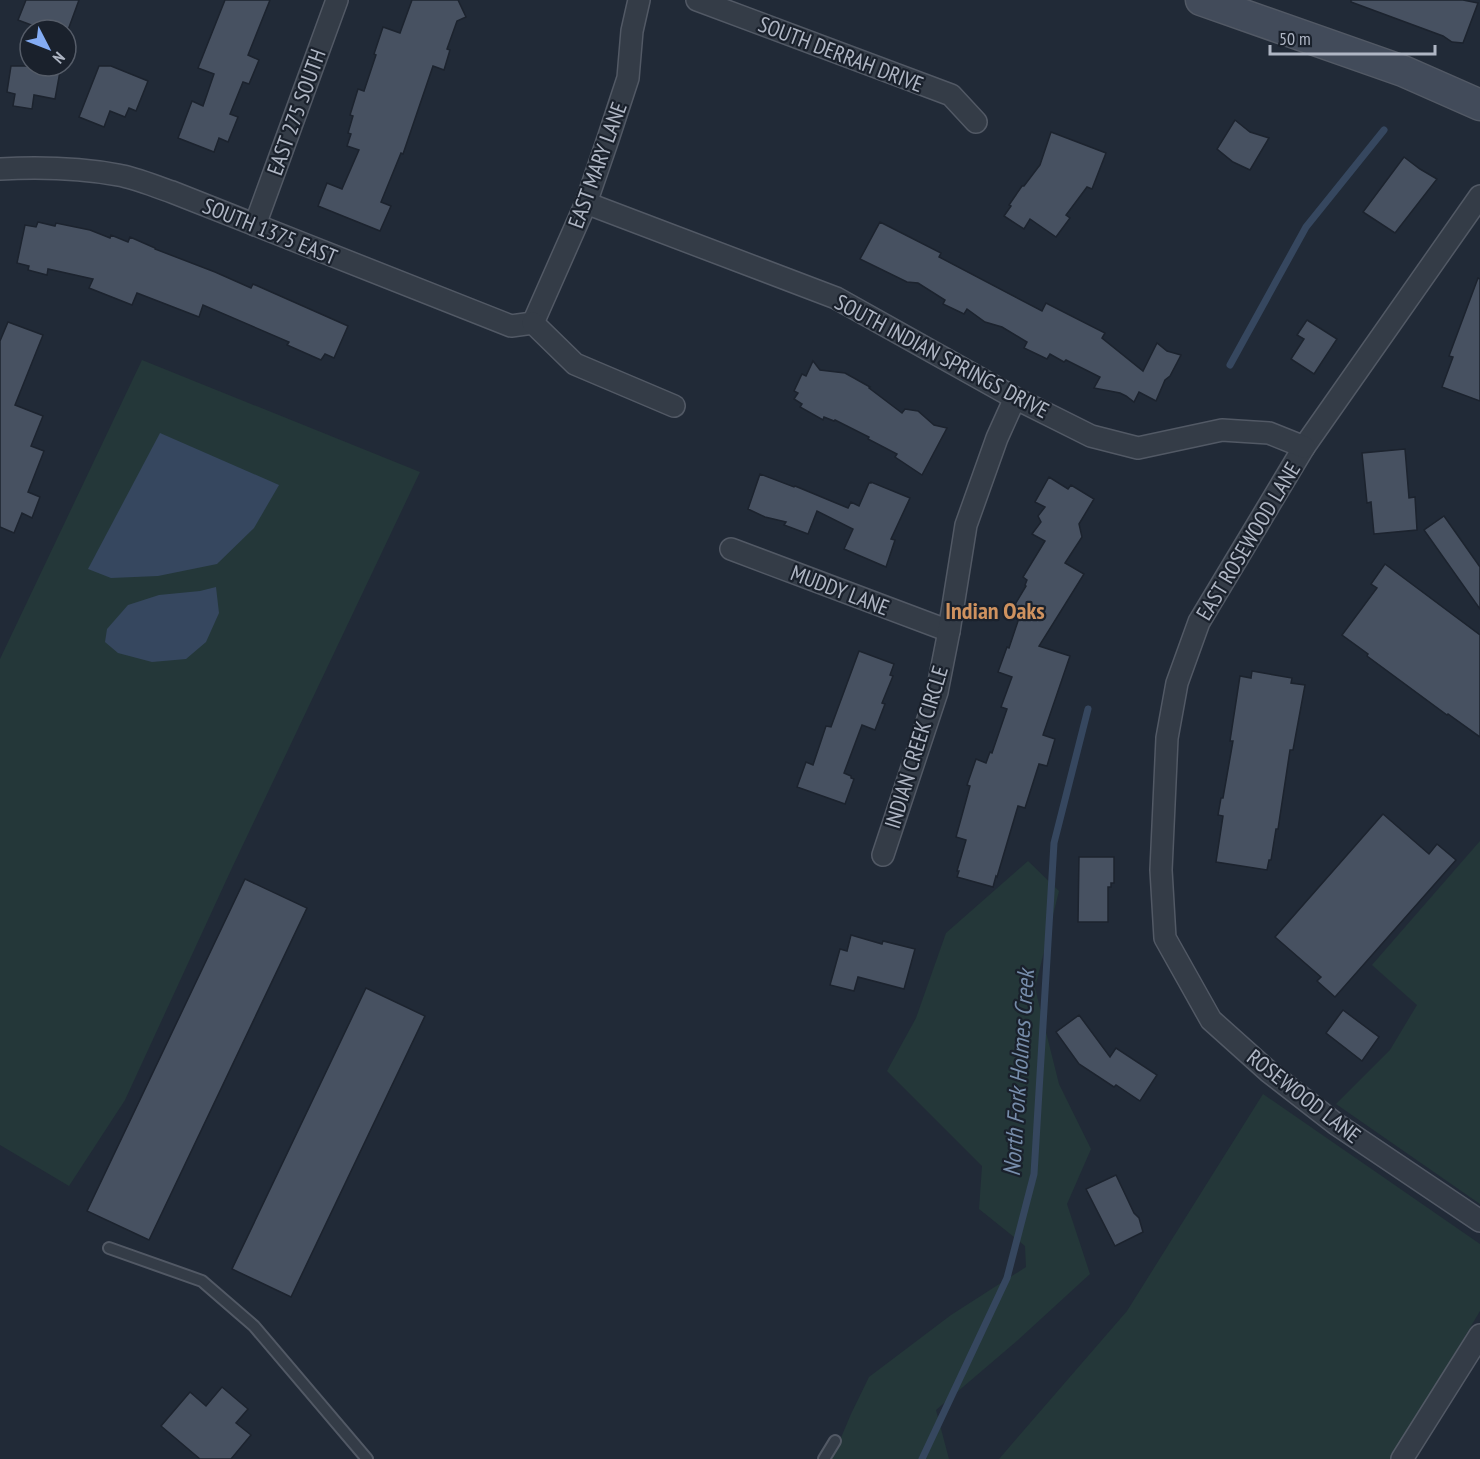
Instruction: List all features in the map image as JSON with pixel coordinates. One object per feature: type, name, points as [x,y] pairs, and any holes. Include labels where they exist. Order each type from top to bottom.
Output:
[{"type":"street","name":"EAST 275 SOUTH","points":[[255,225],[337,0]]},
{"type":"street","name":"EAST MARY LANE","points":[[533,323],[586,203],[628,78],[632,31],[639,0]]},
{"type":"street","name":"SOUTH DERRAH DRIVE","points":[[697,0],[951,95],[976,122]]},
{"type":"street","points":[[1201,0],[1403,71],[1480,105]]},
{"type":"street","name":"SOUTH 1375 EAST","points":[[0,169],[66,169],[119,175],[172,192],[511,326],[533,323]]},
{"type":"street","name":"EAST ROSEWOOD LANE","points":[[1165,938],[1161,870],[1167,738],[1177,683],[1199,622],[1304,447],[1480,196]]},
{"type":"street","name":"SOUTH INDIAN SPRINGS DRIVE","points":[[586,203],[836,298],[1015,398],[1091,436],[1138,448],[1222,430],[1269,433],[1304,447]]},
{"type":"street","points":[[533,323],[575,364],[674,406]]},
{"type":"street","name":"INDIAN CREEK CIRCLE","points":[[883,855],[937,692],[966,525],[997,438],[1015,398]]},
{"type":"street","name":"MUDDY LANE","points":[[732,549],[949,631]]},
{"type":"street","name":"ROSEWOOD LANE","points":[[1165,938],[1211,1020],[1269,1072],[1336,1124],[1480,1221]]},
{"type":"street","points":[[1402,1459],[1480,1335]]},
{"type":"lane","points":[[109,1248],[202,1281],[254,1326],[368,1459]]},
{"type":"lane","points":[[824,1459],[835,1441]]},
{"type":"shaded area","points":[[142,360],[420,472],[231,870],[125,1100],[69,1186],[0,1145],[0,659]]},
{"type":"shaded area","points":[[1480,841],[1480,1204],[1336,1104],[1390,1050],[1417,1005],[1372,965]]},
{"type":"shaded area","points":[[1028,861],[1059,891],[1035,988],[1059,1084],[1091,1149],[1067,1204],[1090,1274],[1018,1340],[936,1410],[949,1459],[832,1459],[869,1377],[951,1315],[1026,1267],[1025,1246],[979,1209],[982,1166],[887,1071],[916,1018],[946,933]]},
{"type":"shaded area","points":[[1263,1094],[1480,1244],[1480,1311],[1392,1459],[999,1459],[1127,1311]]},
{"type":"water","points":[[160,433],[279,485],[254,528],[217,564],[158,576],[111,578],[88,569]]},
{"type":"water","points":[[216,587],[219,613],[206,642],[186,659],[152,662],[118,653],[105,642],[107,629],[128,605],[159,595]]},
{"type":"building","points":[[26,0],[79,0],[72,18],[19,18]]},
{"type":"building","points":[[225,0],[270,0],[248,55],[259,60],[249,84],[243,82],[230,114],[238,117],[228,142],[219,138],[214,152],[178,138],[192,101],[203,106],[214,74],[198,68]]},
{"type":"building","points":[[412,0],[458,0],[466,17],[457,21],[447,49],[450,50],[444,70],[433,66],[403,154],[401,153],[381,202],[391,206],[380,231],[318,206],[327,183],[342,189],[359,150],[347,146],[353,116],[350,115],[358,89],[364,91],[383,27],[400,33]]},
{"type":"building","points":[[1351,0],[1463,0],[1478,3],[1463,43],[1452,42],[1443,36],[1351,2]]},
{"type":"building","points":[[11,66],[18,66],[18,78],[59,78],[55,99],[34,95],[32,109],[13,106],[15,94],[7,92]]},
{"type":"building","points":[[99,66],[111,66],[148,81],[136,111],[129,108],[125,117],[110,111],[104,127],[79,117]]},
{"type":"building","points":[[1235,120],[1250,132],[1269,138],[1250,170],[1233,162],[1217,149]]},
{"type":"building","points":[[1051,132],[1106,153],[1092,189],[1087,187],[1066,215],[1070,218],[1056,237],[1030,219],[1024,229],[1004,216],[1022,186],[1040,165]]},
{"type":"building","points":[[1404,157],[1437,179],[1395,233],[1363,212]]},
{"type":"building","points":[[38,222],[90,230],[128,242],[130,237],[251,288],[253,284],[348,326],[334,358],[325,354],[321,360],[287,345],[289,342],[203,305],[199,317],[137,293],[132,305],[89,288],[93,279],[48,269],[47,275],[28,270],[29,266],[17,263],[25,225],[36,227]]},
{"type":"building","points":[[880,222],[941,253],[939,257],[1042,311],[1046,303],[1105,333],[1102,338],[1143,371],[1157,343],[1167,351],[1181,355],[1170,376],[1165,380],[1156,401],[1139,392],[1134,402],[1120,393],[1094,388],[1100,377],[1066,360],[1064,362],[1050,354],[1047,359],[1024,348],[1027,342],[1002,327],[985,322],[967,309],[964,314],[943,304],[945,300],[918,283],[907,282],[860,259]]},
{"type":"building","points":[[1478,278],[1480,279],[1480,401],[1442,387],[1453,357],[1449,356]]},
{"type":"building","points":[[1307,320],[1337,339],[1314,374],[1291,359],[1304,339],[1297,335]]},
{"type":"building","points":[[8,322],[43,335],[15,405],[43,416],[31,446],[44,451],[28,492],[40,497],[32,518],[22,513],[14,533],[0,527],[0,341]]},
{"type":"building","points":[[813,361],[820,370],[845,373],[870,387],[902,413],[905,409],[918,411],[934,425],[947,428],[922,475],[895,457],[897,454],[868,439],[869,437],[835,420],[824,417],[823,420],[800,407],[802,404],[794,399],[798,393],[794,391],[802,374],[806,376]]},
{"type":"building","points":[[1405,449],[1409,498],[1415,497],[1417,530],[1374,534],[1371,502],[1367,503],[1362,453]]},
{"type":"building","points":[[760,474],[848,508],[851,502],[859,506],[871,482],[910,498],[891,539],[895,540],[886,567],[844,549],[853,529],[817,511],[808,534],[784,525],[786,522],[765,517],[748,509]]},
{"type":"building","points":[[1049,477],[1068,489],[1071,485],[1094,499],[1079,524],[1082,537],[1065,563],[1084,574],[1039,646],[1070,656],[1043,735],[1055,739],[1047,766],[1039,764],[1025,808],[1018,806],[993,887],[957,877],[966,840],[956,837],[970,786],[967,785],[976,759],[986,763],[990,752],[992,753],[1007,709],[1001,707],[1012,677],[998,672],[1019,618],[1010,613],[1026,586],[1027,580],[1023,577],[1045,541],[1032,534],[1041,522],[1038,516],[1045,507],[1035,502]]},
{"type":"building","points":[[1444,516],[1480,567],[1480,609],[1424,530]]},
{"type":"building","points":[[1385,564],[1480,635],[1480,737],[1367,656],[1368,654],[1342,635],[1377,588],[1371,584]]},
{"type":"building","points":[[859,651],[894,664],[890,675],[893,676],[882,703],[885,704],[875,730],[862,725],[844,773],[854,779],[845,804],[797,787],[806,762],[813,765],[826,726],[831,727]]},
{"type":"building","points":[[1252,671],[1292,678],[1291,683],[1305,685],[1293,750],[1290,750],[1278,829],[1276,829],[1267,870],[1216,862],[1223,816],[1218,815],[1233,741],[1230,741],[1240,676],[1251,678]]},
{"type":"building","points":[[1383,814],[1429,854],[1437,844],[1456,860],[1335,997],[1317,981],[1321,977],[1275,937]]},
{"type":"building","points":[[1079,857],[1114,857],[1114,883],[1108,887],[1108,922],[1078,922]]},
{"type":"building","points":[[245,879],[307,908],[149,1240],[87,1211]]},
{"type":"building","points":[[851,935],[882,944],[883,941],[915,949],[904,989],[858,977],[854,991],[830,985],[840,949],[847,951]]},
{"type":"building","points":[[366,988],[425,1016],[291,1297],[232,1269]]},
{"type":"building","points":[[1343,1010],[1379,1037],[1362,1061],[1326,1033]]},
{"type":"building","points":[[1079,1015],[1110,1057],[1116,1048],[1157,1075],[1140,1101],[1079,1064],[1056,1032]]},
{"type":"building","points":[[1116,1175],[1134,1213],[1139,1218],[1143,1232],[1115,1246],[1086,1189]]},
{"type":"building","points":[[222,1387],[248,1409],[236,1423],[251,1435],[231,1459],[200,1459],[161,1426],[190,1392],[206,1406]]},
{"type":"waterway","name":"North Fork Holmes Creek","points":[[1230,365],[1306,227],[1384,130]]},
{"type":"waterway","name":"North Fork Holmes Creek","points":[[922,1459],[1007,1278],[1034,1174],[1054,843],[1088,709]]},
{"type":"district","name":"Indian Oaks","points":[[995,611]]}]
